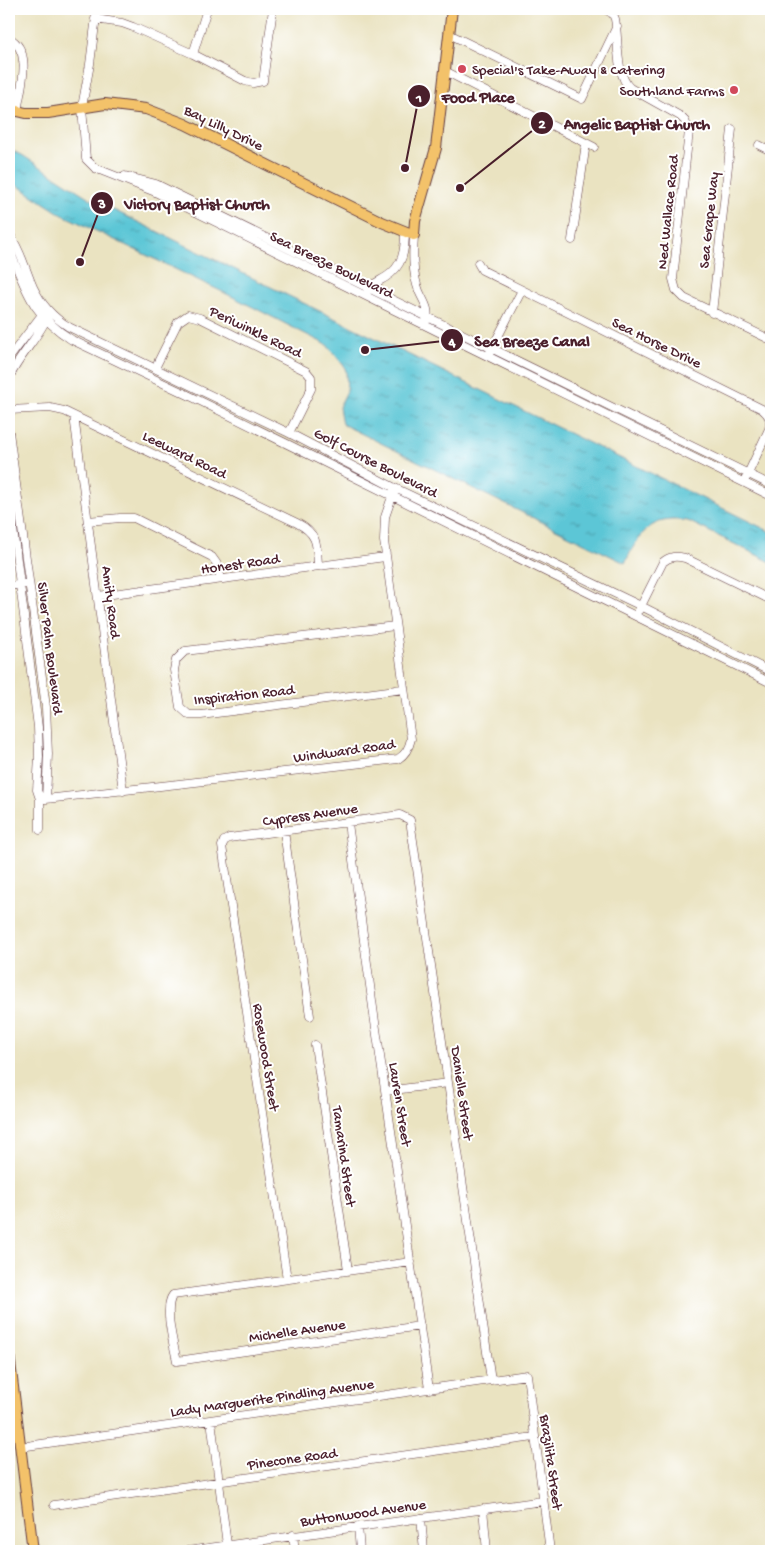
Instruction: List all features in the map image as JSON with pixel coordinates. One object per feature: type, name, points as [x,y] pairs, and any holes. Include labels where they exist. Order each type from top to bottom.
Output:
[{"type":"main road","points":[[409,233],[415,221],[436,148],[452,9]]},
{"type":"main road","name":"Bay Lilly Drive","points":[[13,110],[35,114],[106,104],[128,106],[166,116],[409,233]]},
{"type":"main road","points":[[9,1354],[34,1551]]},
{"type":"street","points":[[82,107],[96,9]]},
{"type":"street","points":[[193,54],[207,9]]},
{"type":"street","points":[[95,19],[122,23],[133,27],[252,83],[263,81],[273,9]]},
{"type":"street","name":"Ned Wallace Road","points":[[605,9],[613,14],[621,75],[626,84],[680,116],[688,127],[690,134],[674,285],[680,295],[771,340]]},
{"type":"street","points":[[449,34],[582,98],[616,26]]},
{"type":"street","points":[[9,38],[22,49],[24,61],[13,110]]},
{"type":"street","points":[[445,71],[594,147]]},
{"type":"street","name":"Sea Breeze Boulevard","points":[[82,107],[86,158],[96,168],[153,191],[367,292],[428,317],[771,485]]},
{"type":"street","name":"Sea Grape Way","points":[[712,312],[732,130]]},
{"type":"street","points":[[572,240],[586,143]]},
{"type":"street","points":[[759,145],[771,151]]},
{"type":"street","points":[[409,233],[403,257],[413,260]]},
{"type":"street","name":"Sea Breeze Boulevard","points":[[409,233],[415,278],[428,310],[428,317]]},
{"type":"street","name":"Golf Course Boulevard","points":[[9,234],[22,259],[32,285],[48,310],[61,322],[80,334],[290,433],[395,488],[641,606],[771,672]]},
{"type":"street","name":"Golf Course Boulevard","points":[[9,249],[29,298],[44,318],[72,340],[188,395],[391,497],[771,683]]},
{"type":"street","name":"Sea Breeze Boulevard","points":[[367,292],[394,270],[403,257]]},
{"type":"street","name":"Sea Horse Drive","points":[[478,263],[482,270],[762,409],[768,415],[770,421],[769,428],[744,483]]},
{"type":"street","points":[[488,356],[522,290]]},
{"type":"street","name":"Sea Breeze Boulevard","points":[[367,292],[424,325],[771,496]]},
{"type":"street","points":[[9,377],[48,310]]},
{"type":"street","name":"Periwinkle Road","points":[[155,368],[178,322],[188,314],[200,318],[306,371],[311,377],[311,389],[290,433]]},
{"type":"street","points":[[424,325],[428,317]]},
{"type":"street","points":[[9,358],[44,318]]},
{"type":"street","name":"Leeward Road","points":[[9,410],[57,409],[308,529],[315,538],[318,566]]},
{"type":"street","name":"Amity Road","points":[[74,416],[123,790]]},
{"type":"street","name":"Silver Palm Boulevard","points":[[9,432],[20,518],[25,584]]},
{"type":"street","name":"Windward Road","points":[[43,799],[398,759],[407,751],[411,739],[385,557],[384,528],[395,488]]},
{"type":"street","name":"Silver Palm Boulevard","points":[[9,497],[10,519],[25,584],[46,708],[48,754],[40,830]]},
{"type":"street","points":[[10,519],[20,518]]},
{"type":"street","points":[[88,521],[120,518],[138,520],[212,557],[217,564],[221,579]]},
{"type":"street","points":[[635,616],[663,562],[667,558],[676,556],[685,558],[771,600]]},
{"type":"street","name":"Honest Road","points":[[98,596],[385,557]]},
{"type":"street","points":[[9,586],[25,584]]},
{"type":"street","name":"Inspiration Road","points":[[395,626],[185,651],[176,660],[174,670],[180,707],[189,715],[404,689]]},
{"type":"street","name":"Cypress Avenue","points":[[224,841],[229,838],[400,815]]},
{"type":"street","name":"Danielle Street","points":[[400,815],[410,820],[491,1380]]},
{"type":"street","name":"Lauren Street","points":[[348,822],[374,1015],[429,1389]]},
{"type":"street","points":[[284,831],[310,1016]]},
{"type":"street","name":"Rosewood Street","points":[[224,841],[222,846],[287,1279]]},
{"type":"street","name":"Tamarind Street","points":[[315,1045],[348,1270]]},
{"type":"street","points":[[386,1091],[448,1083]]},
{"type":"street","points":[[287,1279],[411,1262]]},
{"type":"street","name":"Michelle Avenue","points":[[287,1279],[171,1296],[169,1313],[177,1362],[420,1326]]},
{"type":"street","name":"Lady Marguerite Pindling Avenue","points":[[20,1446],[527,1375]]},
{"type":"street","name":"Brazilita Street","points":[[527,1375],[550,1551]]},
{"type":"street","points":[[211,1420],[227,1545]]},
{"type":"street","name":"Pinecone Road","points":[[54,1505],[534,1437]]},
{"type":"street","name":"Buttonwood Avenue","points":[[187,1551],[543,1501]]},
{"type":"street","points":[[483,1509],[487,1551]]},
{"type":"street","points":[[421,1518],[424,1551]]},
{"type":"street","points":[[358,1526],[360,1551]]},
{"type":"street","points":[[293,1535],[295,1551]]},
{"type":"water","points":[[9,149],[22,155],[91,199],[771,532],[771,562],[688,521],[675,520],[664,521],[648,528],[636,543],[625,563],[342,424],[339,407],[347,391],[346,371],[327,345],[231,296],[61,214],[9,180]]},
{"type":"place","name":"Special's Take-Away & Catering","points":[[462,69]]},
{"type":"place","name":"Southland Farms","points":[[734,90]]},
{"type":"place","name":"Food Place","points":[[405,168]]},
{"type":"place","name":"Angelic Baptist Church","points":[[460,188]]},
{"type":"place","name":"Victory Baptist Church","points":[[80,262]]},
{"type":"place","name":"Sea Breeze Canal","points":[[365,350]]}]
